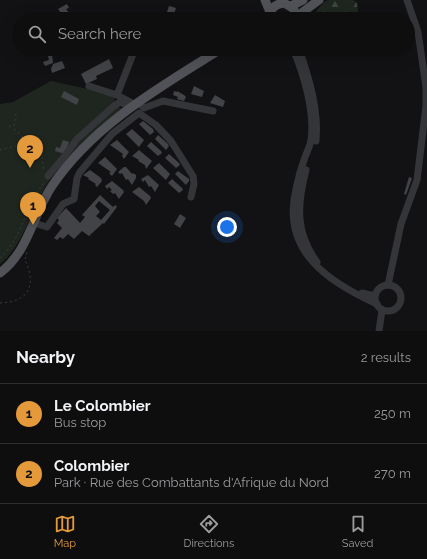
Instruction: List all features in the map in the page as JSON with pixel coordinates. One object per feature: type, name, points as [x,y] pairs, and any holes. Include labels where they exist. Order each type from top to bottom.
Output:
[{"type":"main road","points":[[265,0],[268,12]]},
{"type":"main road","points":[[271,12],[272,8],[278,2],[291,6],[303,0]]},
{"type":"main road","points":[[303,12],[318,0]]},
{"type":"main road","points":[[291,6],[294,12]]},
{"type":"main road","points":[[0,273],[19,254],[44,200],[61,174],[94,138],[134,104],[210,56]]},
{"type":"street","points":[[407,0],[411,12]]},
{"type":"street","points":[[388,285],[401,224],[417,180],[425,140],[426,87],[418,32],[415,23]]},
{"type":"street","points":[[117,94],[132,56]]},
{"type":"street","points":[[295,56],[303,82],[312,124],[311,142],[295,191],[294,214],[301,246],[307,257],[322,272],[359,296],[376,304],[382,310],[395,310],[401,300],[399,291],[388,285],[380,288],[375,296],[376,304]]},
{"type":"street","points":[[301,56],[314,101],[317,124],[316,144],[309,158],[300,193],[299,215],[304,239],[311,254],[325,269],[361,292],[369,296],[375,296]]},
{"type":"street","points":[[90,86],[117,94],[144,108],[163,100],[213,111]]},
{"type":"street","points":[[48,176],[64,157],[76,139],[114,106],[120,102],[134,104]]},
{"type":"street","points":[[34,223],[47,227],[63,204],[74,199],[77,178],[80,172],[112,134],[139,113],[156,125],[171,141],[193,176],[194,184],[191,197]]},
{"type":"street","points":[[379,331],[382,310]]},
{"type":"path","points":[[14,127],[16,114]]},
{"type":"path","points":[[0,258],[8,251],[21,229],[34,197],[48,176],[43,168],[44,158],[41,153],[21,136],[14,127],[8,126]]},
{"type":"path","points":[[0,150],[15,146],[31,145]]},
{"type":"path","points":[[0,303],[22,298],[30,287],[31,275],[26,260],[19,254]]},
{"type":"green space","points":[[329,0],[353,0],[357,3],[358,12],[316,12],[324,2]]},
{"type":"green space","points":[[51,81],[115,95],[114,106],[124,109],[77,149],[53,175],[40,197],[17,245],[0,264],[0,104],[13,102]]},
{"type":"building","points":[[67,4],[69,8],[66,9],[68,12],[60,12],[58,9]]},
{"type":"building","points":[[169,6],[176,8],[175,12],[167,12]]},
{"type":"building","points":[[48,56],[52,56],[53,63],[45,66],[43,62],[49,60]]},
{"type":"building","points":[[109,59],[113,68],[96,76],[97,79],[86,84],[81,74]]},
{"type":"building","points":[[62,61],[65,68],[52,73],[51,69],[53,64]]},
{"type":"building","points":[[194,86],[204,91],[202,97],[191,94]]},
{"type":"building","points":[[64,91],[79,99],[77,105],[61,97]]},
{"type":"building","points":[[174,91],[177,91],[186,97],[184,101],[177,99],[178,97],[173,95]]},
{"type":"building","points":[[215,95],[225,101],[223,107],[210,103]]},
{"type":"building","points":[[143,121],[153,129],[154,132],[150,135],[139,124]]},
{"type":"building","points":[[132,129],[144,140],[139,147],[126,134]]},
{"type":"building","points":[[158,135],[168,144],[169,146],[166,150],[155,139]]},
{"type":"building","points":[[63,140],[69,142],[65,154],[55,151],[56,147],[60,148]]},
{"type":"building","points":[[117,140],[129,152],[124,159],[122,156],[123,154],[110,145]]},
{"type":"building","points":[[151,142],[162,153],[158,156],[147,146]]},
{"type":"building","points":[[139,150],[152,161],[146,169],[145,165],[132,156]]},
{"type":"building","points":[[169,154],[180,165],[176,168],[165,158]]},
{"type":"building","points":[[105,157],[117,169],[112,176],[109,173],[111,172],[98,163]]},
{"type":"building","points":[[159,163],[170,174],[166,180],[153,168]]},
{"type":"building","points":[[126,167],[132,174],[133,173],[136,175],[132,185],[128,179],[126,180],[122,173],[120,174],[118,172]]},
{"type":"building","points":[[90,170],[101,178],[102,181],[97,187],[95,185],[96,184],[88,179],[89,178],[83,175]]},
{"type":"building","points":[[178,171],[189,179],[186,185],[175,174]]},
{"type":"building","points":[[148,175],[159,185],[155,192],[151,186],[149,187],[145,180],[143,182],[141,179]]},
{"type":"building","points":[[409,177],[412,178],[406,195],[404,194]]},
{"type":"building","points":[[172,179],[183,190],[179,193],[168,183]]},
{"type":"building","points":[[112,181],[124,192],[119,199],[115,193],[113,194],[110,191],[112,190],[109,187],[107,189],[105,186]]},
{"type":"building","points":[[139,187],[151,198],[146,205],[144,201],[132,192]]},
{"type":"building","points":[[100,195],[113,207],[115,205],[117,207],[104,224],[103,223],[89,236],[82,231],[74,239],[68,234],[63,239],[60,237],[57,240],[54,238],[62,228],[57,223],[59,220],[57,218],[66,208],[80,223],[85,217],[82,215]],"holes":[[[99,201],[110,210],[101,220],[96,216],[100,212],[95,206]]]},
{"type":"building","points":[[180,214],[186,218],[180,228],[174,224]]},
{"type":"place","name":"Colombier","points":[[30,168]]},
{"type":"place","name":"Le Colombier","points":[[33,225]]}]
